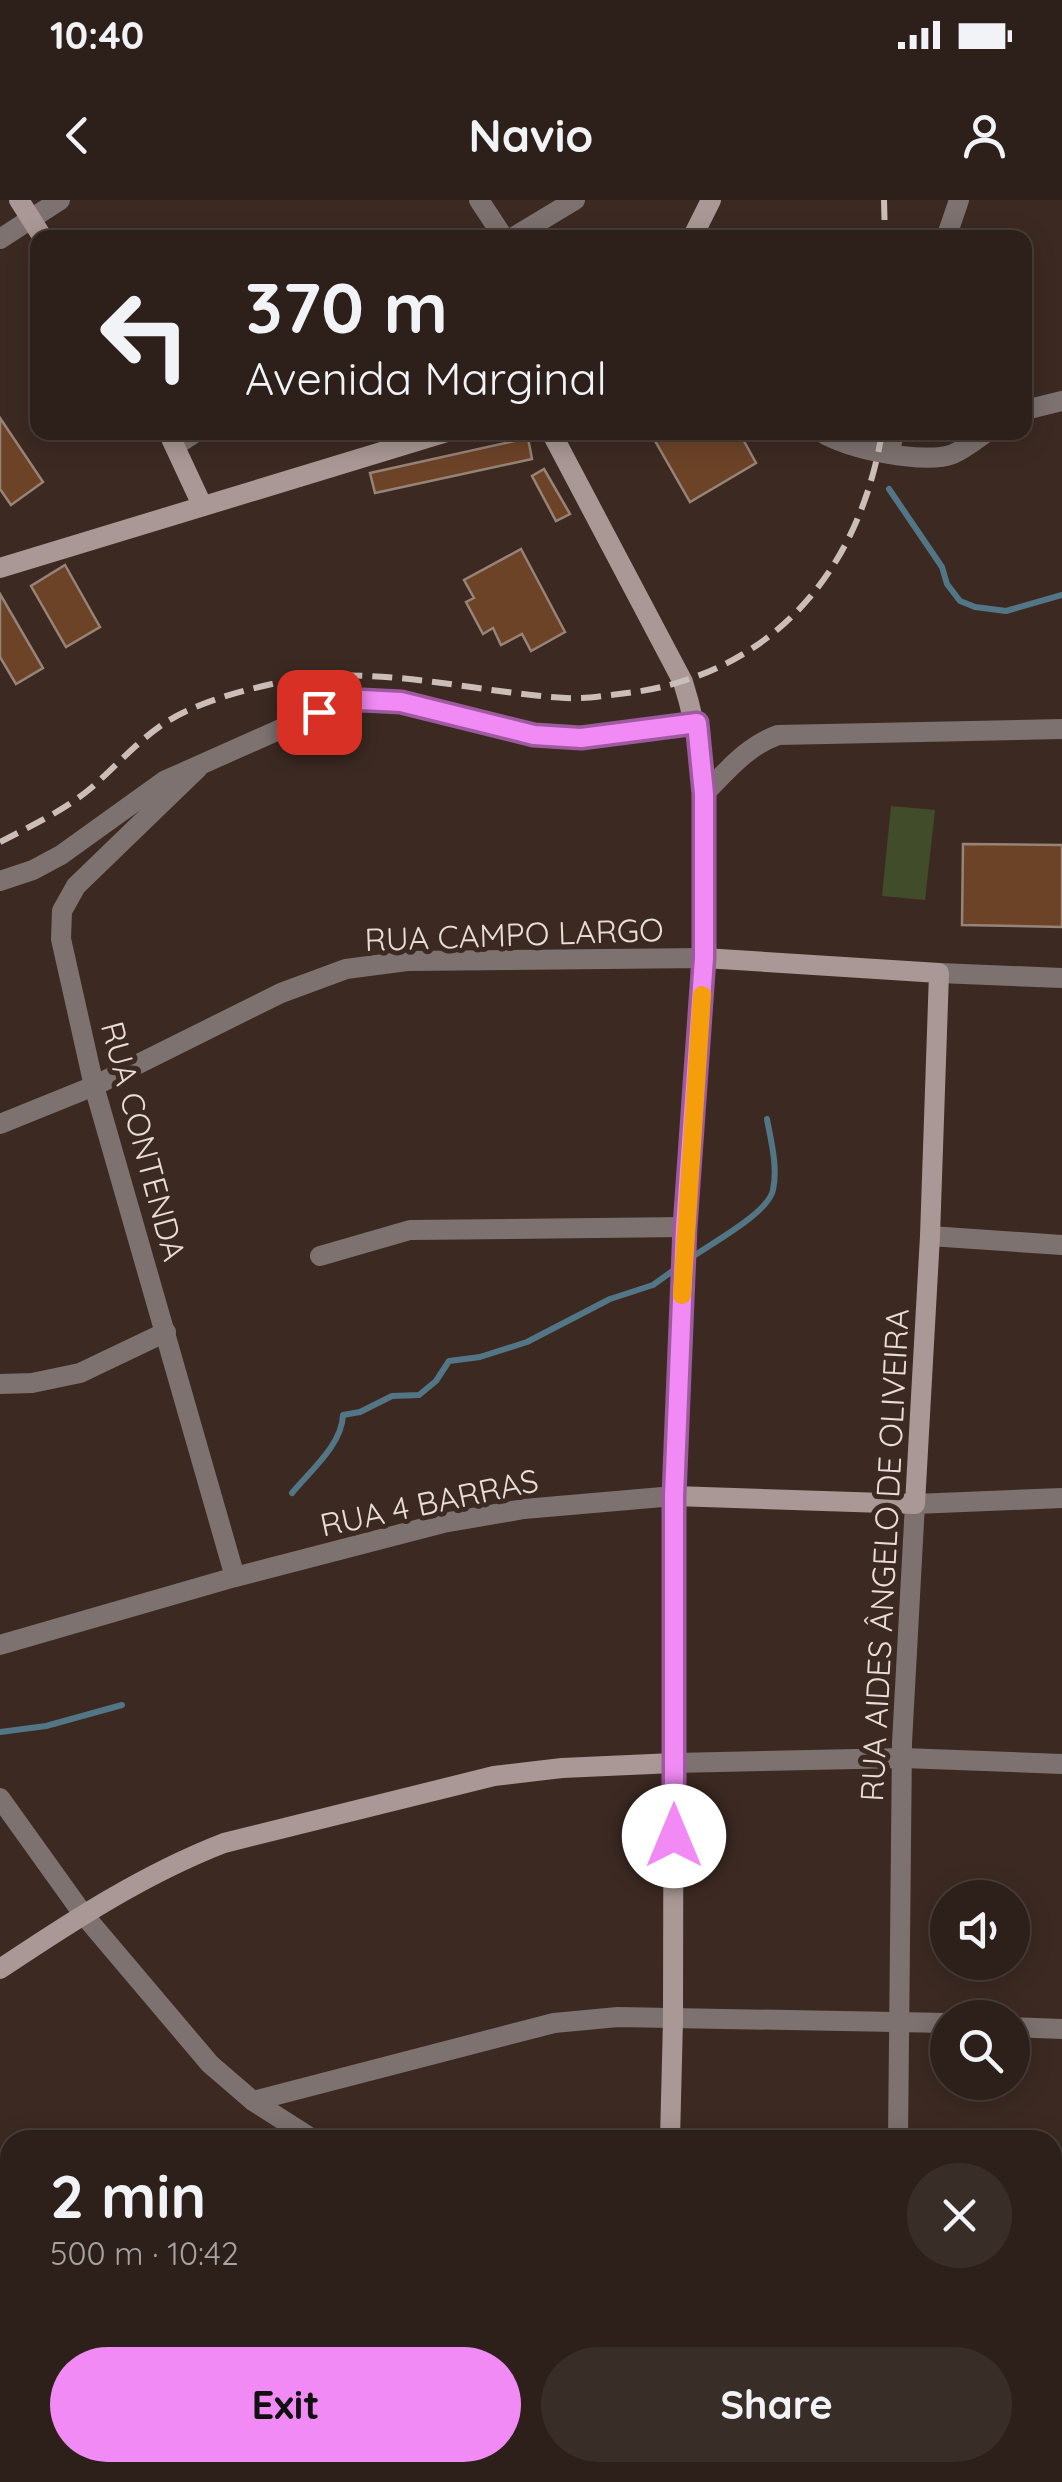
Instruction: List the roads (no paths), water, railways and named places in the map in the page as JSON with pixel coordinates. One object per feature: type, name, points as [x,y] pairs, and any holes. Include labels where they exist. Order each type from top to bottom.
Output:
[{"type":"street","points":[[19,200],[39,230]]},
{"type":"street","points":[[0,240],[60,200]]},
{"type":"street","points":[[479,200],[499,230]]},
{"type":"street","points":[[525,230],[575,200]]},
{"type":"street","points":[[696,230],[711,200]]},
{"type":"street","points":[[949,230],[959,200]]},
{"type":"street","points":[[1032,408],[1062,401]]},
{"type":"street","points":[[172,440],[202,505]]},
{"type":"street","points":[[0,568],[420,440]]},
{"type":"street","points":[[555,440],[683,682],[697,723],[704,794],[704,958],[685,1227],[674,1496],[674,2020],[670,2130]]},
{"type":"street","points":[[861,440],[892,442],[930,458],[953,454],[975,440]]},
{"type":"street","points":[[0,881],[47,862],[164,781],[319,712],[362,700],[401,702],[534,735],[581,738],[697,723]]},
{"type":"street","points":[[704,794],[743,754],[778,735],[1062,728]]},
{"type":"street","name":"RUA CONTENDA","points":[[198,768],[76,886],[62,911],[61,939],[94,1086],[236,1576]]},
{"type":"street","name":"RUA CAMPO LARGO","points":[[0,1124],[94,1086],[281,993],[346,969],[408,960],[704,958],[1062,978]]},
{"type":"street","name":"RUA AIDES ÂNGELO DE OLIVEIRA","points":[[898,2130],[903,1758],[930,1236],[939,973]]},
{"type":"street","points":[[320,1256],[410,1230],[685,1227]]},
{"type":"street","points":[[930,1236],[1062,1245]]},
{"type":"street","points":[[0,1384],[80,1373],[166,1332]]},
{"type":"street","name":"RUA 4 BARRAS","points":[[0,1645],[236,1576],[442,1523],[524,1509],[674,1496],[915,1504],[1062,1498]]},
{"type":"street","points":[[0,1968],[83,1914],[185,1858],[224,1843],[494,1776],[562,1768],[674,1763],[903,1758],[1062,1764]]},
{"type":"street","points":[[0,1798],[83,1914],[210,2064],[253,2101],[298,2130]]},
{"type":"street","points":[[253,2101],[554,2023],[618,2017],[930,2022]]},
{"type":"street","points":[[1030,2028],[1062,2029]]},
{"type":"waterway","points":[[889,489],[942,567],[947,584],[960,601],[1006,611],[1062,595]]},
{"type":"waterway","points":[[688,1260],[749,1219],[769,1199],[775,1172],[767,1119]]},
{"type":"waterway","points":[[292,1493],[331,1447],[343,1415],[360,1412],[392,1396],[419,1395],[436,1381],[449,1361],[480,1357],[527,1342],[610,1299],[653,1285],[678,1267]]},
{"type":"waterway","points":[[0,1732],[46,1726],[122,1705]]},
{"type":"railway","points":[[884,200],[885,230]]},
{"type":"railway","points":[[0,842],[81,796],[171,719],[213,700],[258,687],[309,678],[382,677],[579,698],[672,684],[719,667],[761,642],[797,611],[828,574],[852,531],[870,484],[880,440]]}]
